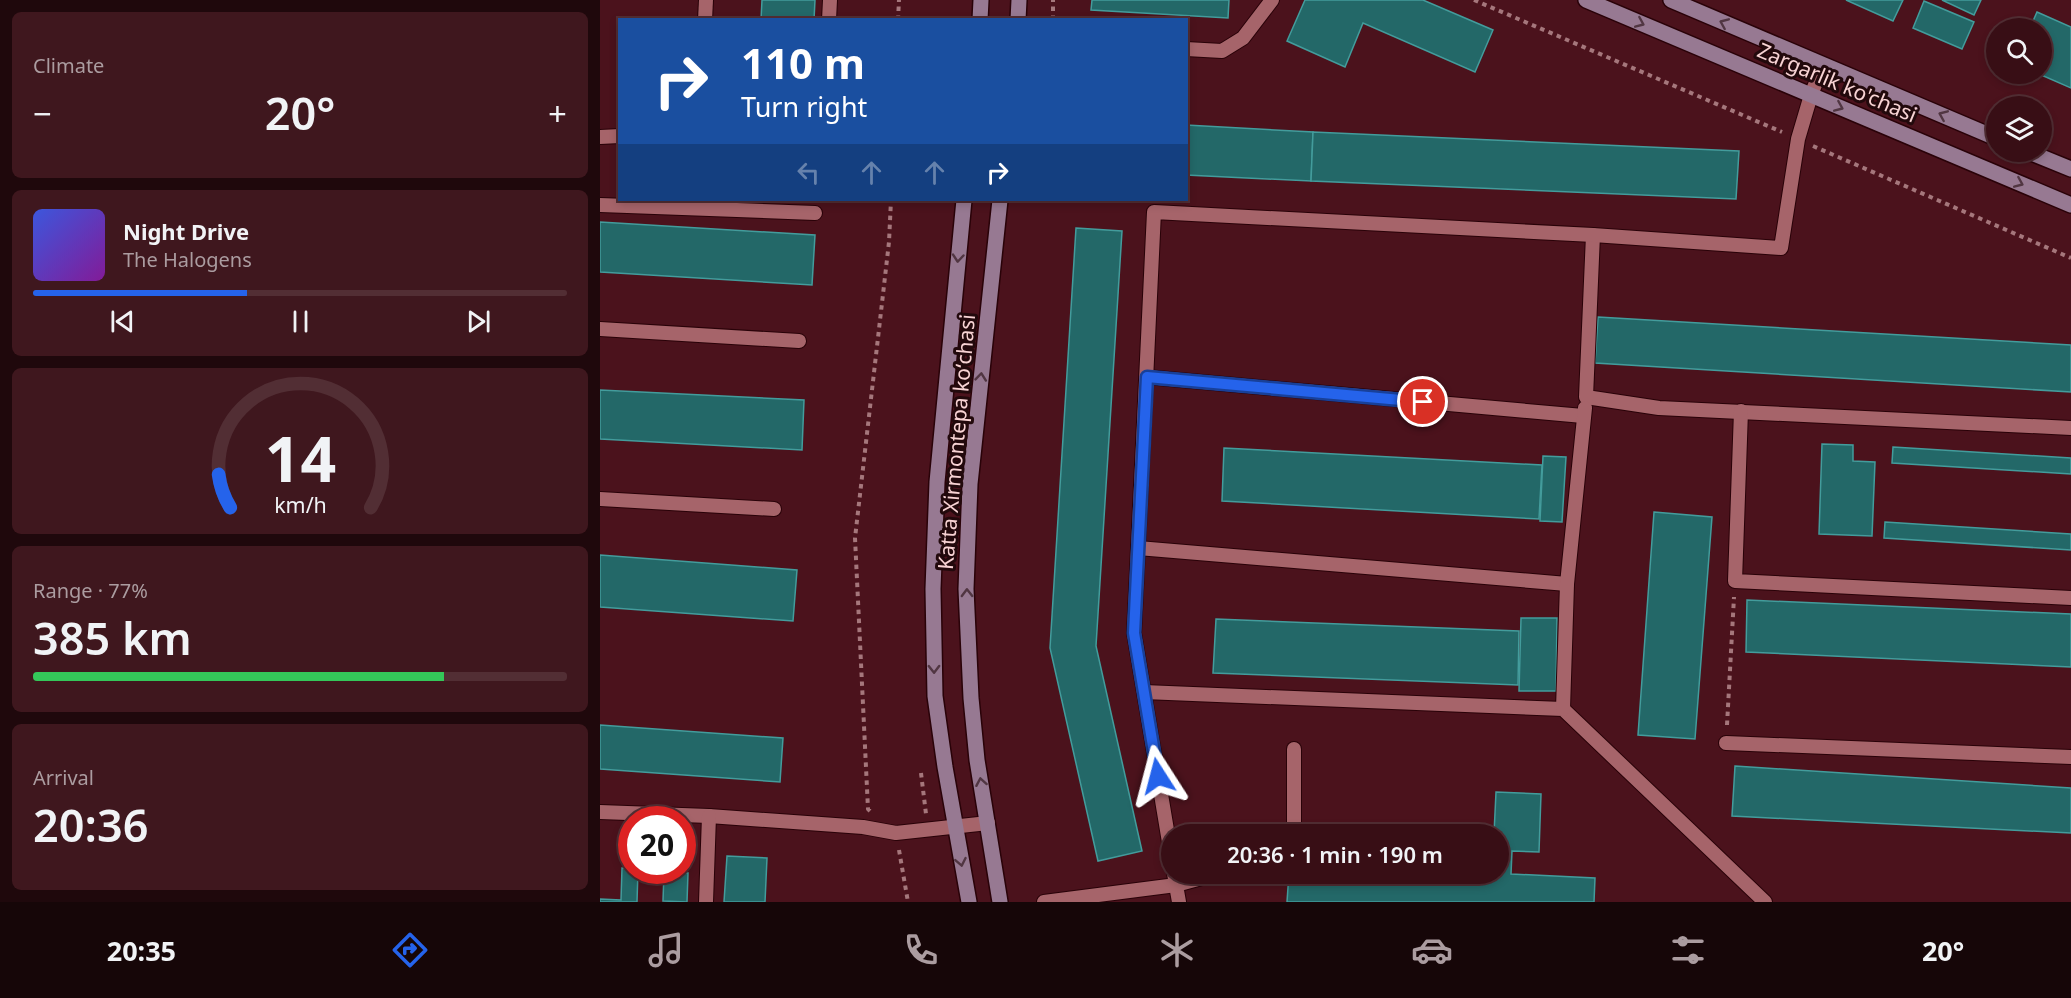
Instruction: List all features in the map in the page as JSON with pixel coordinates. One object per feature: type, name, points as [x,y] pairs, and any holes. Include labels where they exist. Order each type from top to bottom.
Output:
[{"type":"main road","points":[[980,18],[981,0]]},
{"type":"main road","points":[[1018,18],[1019,0]]},
{"type":"main road","name":"Zargarlik ko'chasi","points":[[1586,0],[2071,205]]},
{"type":"main road","name":"Zargarlik ko'chasi","points":[[1671,0],[1986,134]]},
{"type":"main road","points":[[2052,161],[2071,169]]},
{"type":"main road","name":"Katta Xirmontepa koʻchasi","points":[[964,201],[937,482],[933,589],[935,696],[969,902]]},
{"type":"main road","name":"Katta Xirmontepa koʻchasi","points":[[1000,201],[970,484],[966,589],[976,760],[1000,902]]},
{"type":"lane","points":[[705,18],[706,0]]},
{"type":"lane","points":[[830,0],[830,18]]},
{"type":"lane","points":[[1188,49],[1222,51],[1242,38],[1272,0]]},
{"type":"lane","points":[[1166,824],[1134,633],[1155,212],[1593,235],[1781,248],[1798,139],[1823,65]]},
{"type":"lane","points":[[600,137],[618,136]]},
{"type":"lane","points":[[600,205],[815,213]]},
{"type":"lane","points":[[1563,709],[1568,584],[1586,397],[1593,235]]},
{"type":"lane","points":[[600,329],[799,341]]},
{"type":"lane","points":[[1147,377],[1583,417]]},
{"type":"lane","points":[[1586,397],[1659,408],[2071,428]]},
{"type":"lane","points":[[1741,411],[1735,581],[2071,598]]},
{"type":"lane","points":[[600,499],[774,509]]},
{"type":"lane","points":[[1138,548],[1568,584]]},
{"type":"lane","points":[[1144,692],[1563,709],[1765,902]]},
{"type":"lane","points":[[1726,744],[2071,757]]},
{"type":"lane","points":[[1294,749],[1294,824]]},
{"type":"lane","points":[[600,812],[708,816],[863,827],[896,833],[988,823]]},
{"type":"lane","points":[[706,902],[708,816]]},
{"type":"lane","points":[[1044,902],[1161,881]]},
{"type":"lane","points":[[1176,884],[1179,902]]},
{"type":"path","points":[[898,18],[899,0]]},
{"type":"path","points":[[1053,0],[1053,18]]},
{"type":"path","points":[[1474,0],[1798,139],[2041,247],[2071,258]]},
{"type":"path","points":[[891,201],[889,242],[855,538],[868,809],[896,833],[908,902]]},
{"type":"path","points":[[1726,744],[1735,581]]},
{"type":"path","points":[[921,773],[928,829]]},
{"type":"building","points":[[762,0],[815,0],[814,18],[761,18]]},
{"type":"building","points":[[1092,0],[1229,0],[1228,18],[1091,10]]},
{"type":"building","points":[[1305,0],[1423,0],[1493,30],[1475,72],[1363,23],[1345,67],[1287,41]]},
{"type":"building","points":[[1846,0],[1903,0],[1893,21]]},
{"type":"building","points":[[1942,0],[1981,0],[1974,15]]},
{"type":"building","points":[[1924,1],[1974,22],[1962,49],[1913,28]]},
{"type":"building","points":[[2037,12],[2051,18],[2034,18]]},
{"type":"building","points":[[2052,19],[2071,27],[2071,88],[2052,80]]},
{"type":"building","points":[[1188,125],[1313,132],[1311,181],[1188,175]]},
{"type":"building","points":[[1313,132],[1739,151],[1736,199],[1311,181]]},
{"type":"building","points":[[600,222],[815,235],[812,285],[600,272]]},
{"type":"building","points":[[1076,228],[1122,231],[1096,646],[1142,851],[1098,861],[1050,648]]},
{"type":"building","points":[[1598,317],[2071,345],[2071,392],[1595,363]]},
{"type":"building","points":[[600,390],[804,400],[802,450],[600,439]]},
{"type":"building","points":[[1822,444],[1853,445],[1853,461],[1875,462],[1872,536],[1819,534]]},
{"type":"building","points":[[1893,447],[2071,458],[2071,474],[1892,463]]},
{"type":"building","points":[[1224,448],[1542,465],[1539,519],[1222,501]]},
{"type":"building","points":[[1543,456],[1566,457],[1562,522],[1540,521]]},
{"type":"building","points":[[1654,512],[1712,517],[1695,739],[1638,735]]},
{"type":"building","points":[[1885,522],[2071,534],[2071,550],[1884,538]]},
{"type":"building","points":[[600,555],[797,570],[793,621],[600,607]]},
{"type":"building","points":[[1747,600],[2071,614],[2071,667],[1746,652]]},
{"type":"building","points":[[1521,618],[1557,618],[1556,691],[1519,691]]},
{"type":"building","points":[[1216,619],[1519,631],[1518,685],[1213,673]]},
{"type":"building","points":[[600,725],[783,738],[780,782],[600,769]]},
{"type":"building","points":[[1735,766],[2071,788],[2071,833],[1732,816]]},
{"type":"building","points":[[1496,792],[1541,794],[1539,852],[1512,851],[1511,874],[1595,878],[1594,902],[1287,902],[1288,884],[1509,884],[1509,824],[1494,824]]},
{"type":"building","points":[[727,856],[767,858],[765,902],[724,902]]},
{"type":"building","points":[[622,884],[638,884],[637,902],[600,902],[600,899],[621,900]]},
{"type":"building","points":[[664,884],[688,884],[687,902],[663,901]]},
{"type":"route","points":[[1158,776],[1134,633],[1147,377],[1423,402]]}]
